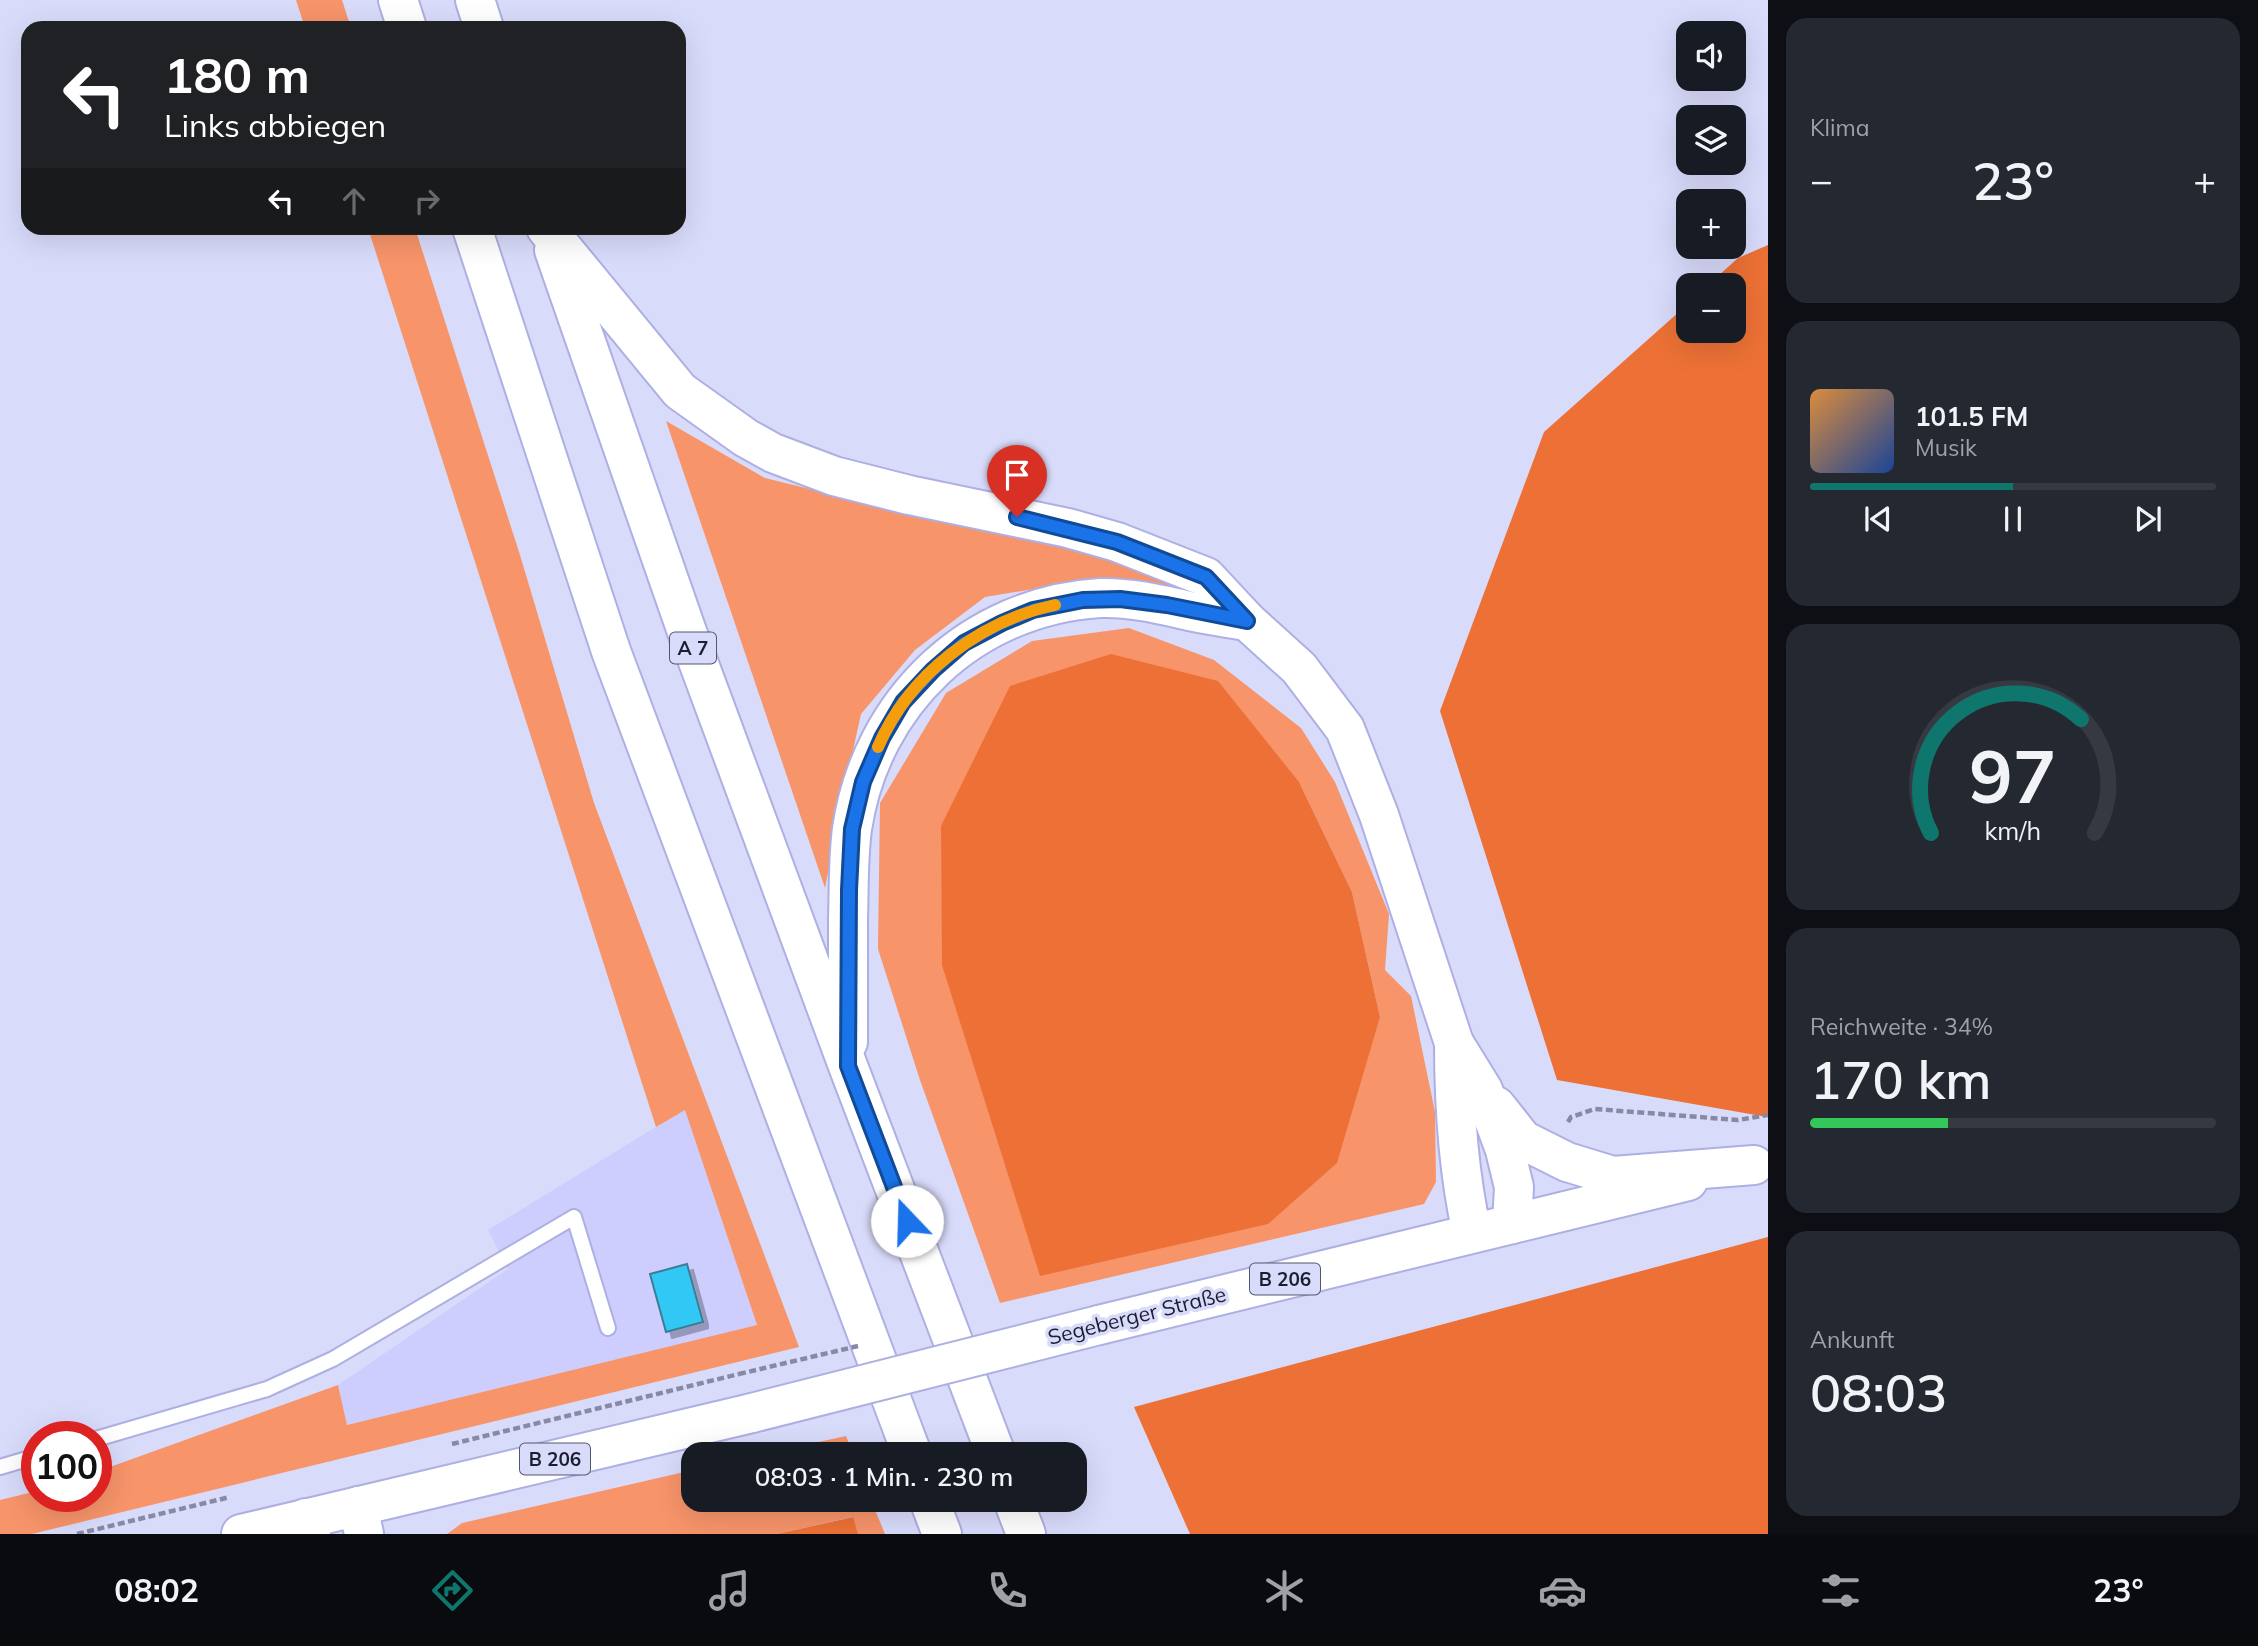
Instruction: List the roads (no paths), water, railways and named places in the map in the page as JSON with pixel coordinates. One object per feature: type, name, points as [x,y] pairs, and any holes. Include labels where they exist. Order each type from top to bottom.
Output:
[{"type":"main road","points":[[398,0],[405,21]]},
{"type":"main road","points":[[475,0],[482,21]]},
{"type":"main road","points":[[474,235],[611,651],[908,1442]]},
{"type":"main road","name":"A 7","points":[[548,235],[686,629],[991,1442]]},
{"type":"main road","points":[[552,235],[680,391],[746,438],[773,453],[859,483],[1117,542],[1206,577],[1247,621],[1299,668],[1345,729],[1379,815],[1454,1043],[1483,1090],[1523,1140],[1567,1162],[1613,1176],[1761,1163]]},
{"type":"main road","points":[[848,1066],[852,829],[863,782],[882,738],[903,702],[933,670],[964,643],[1033,610],[1101,598],[1167,605],[1247,621]]},
{"type":"main road","points":[[1454,1043],[1454,1097],[1459,1152],[1464,1199],[1472,1233]]},
{"type":"main road","points":[[1483,1090],[1505,1150],[1514,1187],[1512,1224]]},
{"type":"main road","name":"Segeberger Straße","points":[[361,1520],[752,1413],[1761,1163]]},
{"type":"main road","points":[[934,1512],[942,1534]]},
{"type":"main road","points":[[1018,1512],[1026,1534]]},
{"type":"main road","name":"B 206","points":[[241,1534],[361,1520]]},
{"type":"lane","points":[[112,1434],[267,1389],[333,1359],[574,1217],[608,1328]]},
{"type":"lane","points":[[0,1467],[21,1461]]}]
